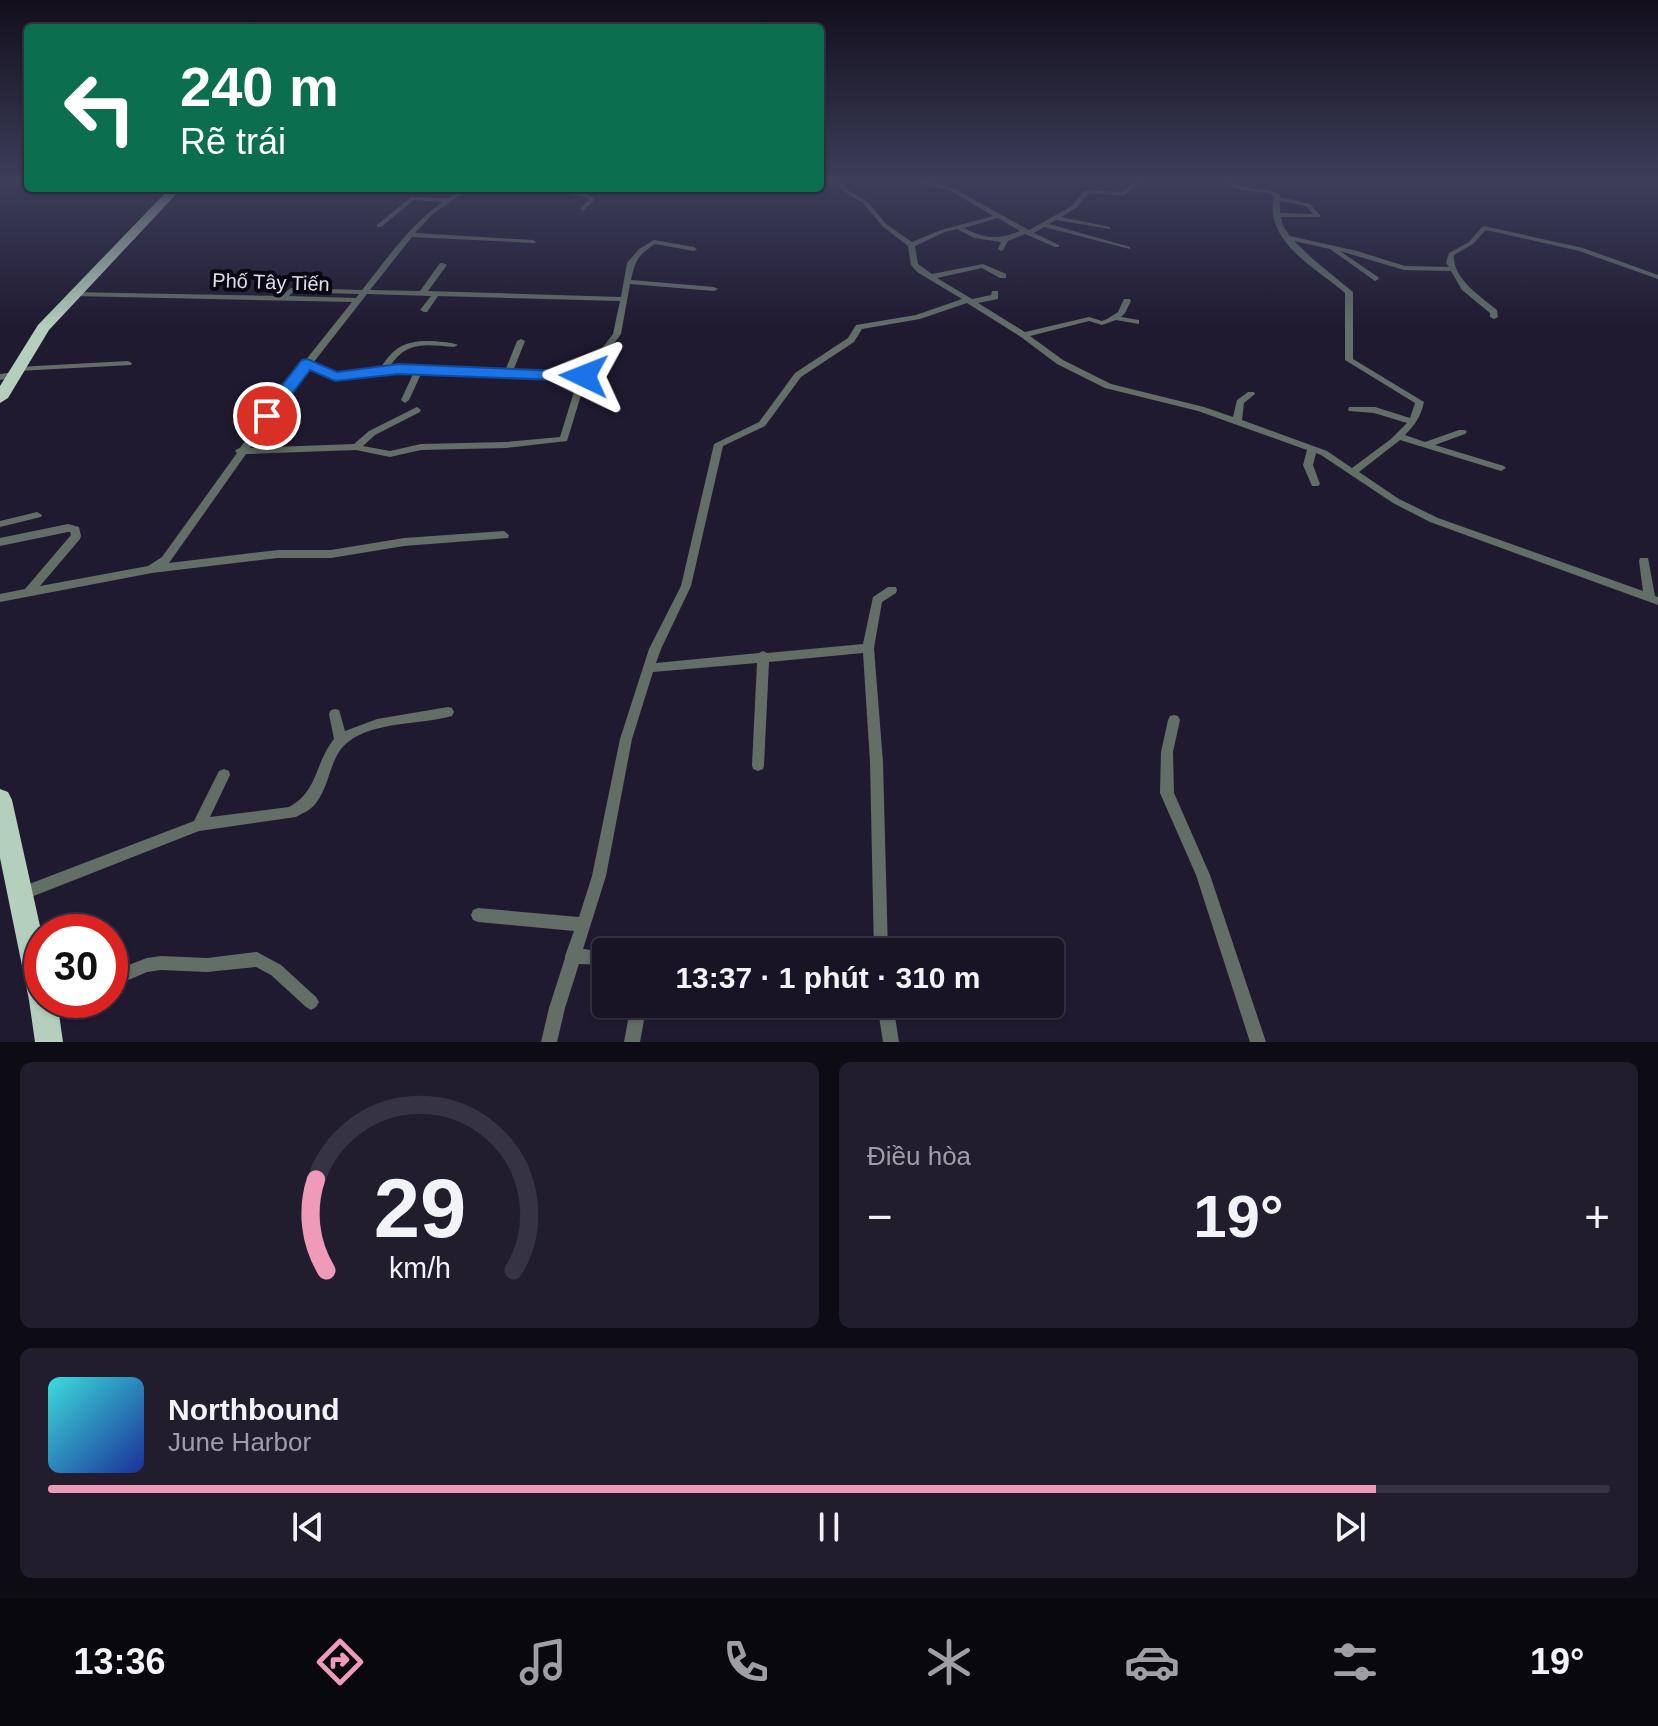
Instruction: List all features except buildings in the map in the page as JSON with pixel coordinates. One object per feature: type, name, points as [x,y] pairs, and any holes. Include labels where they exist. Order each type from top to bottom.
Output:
[{"type":"highway","points":[[0,398],[10,374],[43,328],[136,230]]},
{"type":"highway","points":[[0,800],[25,914]]},
{"type":"highway","points":[[49,1018],[49,1042]]},
{"type":"street","name":"Phố Tây Tiến","points":[[73,294],[358,300],[416,230]]},
{"type":"street","points":[[890,230],[911,245],[917,268],[929,277],[1024,335],[1055,359],[1108,386],[1188,405],[1333,457],[1396,501],[1434,520],[1654,600]]},
{"type":"street","points":[[911,245],[951,230]]},
{"type":"street","points":[[963,230],[976,237],[1005,240],[1033,230]]},
{"type":"street","points":[[1023,230],[1057,246]]},
{"type":"street","points":[[1060,230],[1128,248]]},
{"type":"street","points":[[1283,230],[1287,238],[1349,292],[1349,360],[1419,399],[1420,407],[1411,421],[1354,471]]},
{"type":"street","points":[[1484,230],[1471,243],[1451,254],[1451,269],[1465,288],[1494,312],[1494,317]]},
{"type":"street","points":[[1493,230],[1581,249],[1658,277]]},
{"type":"street","points":[[410,235],[533,242]]},
{"type":"street","points":[[1287,238],[1404,268],[1451,269]]},
{"type":"street","points":[[1001,249],[1005,240]]},
{"type":"street","points":[[240,451],[356,447],[390,454],[421,447],[506,445],[564,439],[584,376],[617,334],[631,263],[646,246],[654,242],[694,249]]},
{"type":"street","points":[[1331,248],[1375,279]]},
{"type":"street","points":[[423,293],[443,265]]},
{"type":"street","points":[[929,277],[983,266],[1003,276]]},
{"type":"street","points":[[628,282],[714,289]]},
{"type":"street","points":[[283,298],[291,290],[365,290],[625,299]]},
{"type":"street","points":[[549,1042],[607,841],[626,739],[649,668],[686,586],[721,441],[762,424],[798,375],[846,343],[859,327],[917,317],[968,301],[995,297],[995,293]]},
{"type":"street","points":[[424,310],[436,294]]},
{"type":"street","points":[[151,569],[171,554],[240,451],[358,300]]},
{"type":"street","points":[[1115,318],[1127,301]]},
{"type":"street","points":[[1024,335],[1089,319],[1102,323],[1115,318],[1136,322]]},
{"type":"street","points":[[508,373],[521,341]]},
{"type":"street","points":[[382,372],[392,353],[408,343],[454,345]]},
{"type":"street","points":[[430,371],[438,359]]},
{"type":"street","points":[[10,374],[128,363]]},
{"type":"street","points":[[307,363],[335,377],[419,370],[584,376]]},
{"type":"street","points":[[405,400],[419,370]]},
{"type":"street","points":[[1237,422],[1240,402],[1251,394]]},
{"type":"street","points":[[1352,409],[1380,411],[1411,421]]},
{"type":"street","points":[[356,447],[372,433],[417,410]]},
{"type":"street","points":[[1426,444],[1462,432]]},
{"type":"street","points":[[1397,436],[1501,468]]},
{"type":"street","points":[[1312,449],[1308,465],[1315,484]]},
{"type":"street","points":[[0,524],[37,515]]},
{"type":"street","points":[[0,542],[68,528],[75,530],[76,536],[29,592]]},
{"type":"street","points":[[0,598],[151,569],[278,554],[331,554],[404,542],[504,535]]},
{"type":"street","points":[[1644,561],[1654,600]]},
{"type":"street","points":[[881,938],[880,779],[876,704],[868,648],[877,600],[892,590]]},
{"type":"street","points":[[649,668],[868,648]]},
{"type":"street","points":[[758,765],[763,656]]},
{"type":"street","points":[[19,894],[199,825],[302,809],[314,800],[324,768],[341,741],[369,727],[448,712]]},
{"type":"street","points":[[335,714],[341,741]]},
{"type":"street","points":[[1174,720],[1167,752],[1167,793],[1203,875],[1258,1042]]},
{"type":"street","points":[[199,825],[224,775]]},
{"type":"street","points":[[478,915],[584,925]]},
{"type":"street","points":[[572,956],[592,957]]},
{"type":"street","points":[[128,973],[147,965],[207,965],[257,959],[276,970],[311,1002]]},
{"type":"street","points":[[632,1042],[636,1018]]},
{"type":"street","points":[[887,1018],[891,1042]]},
{"type":"route","points":[[267,416],[307,363],[335,377],[399,369],[584,376]]}]
